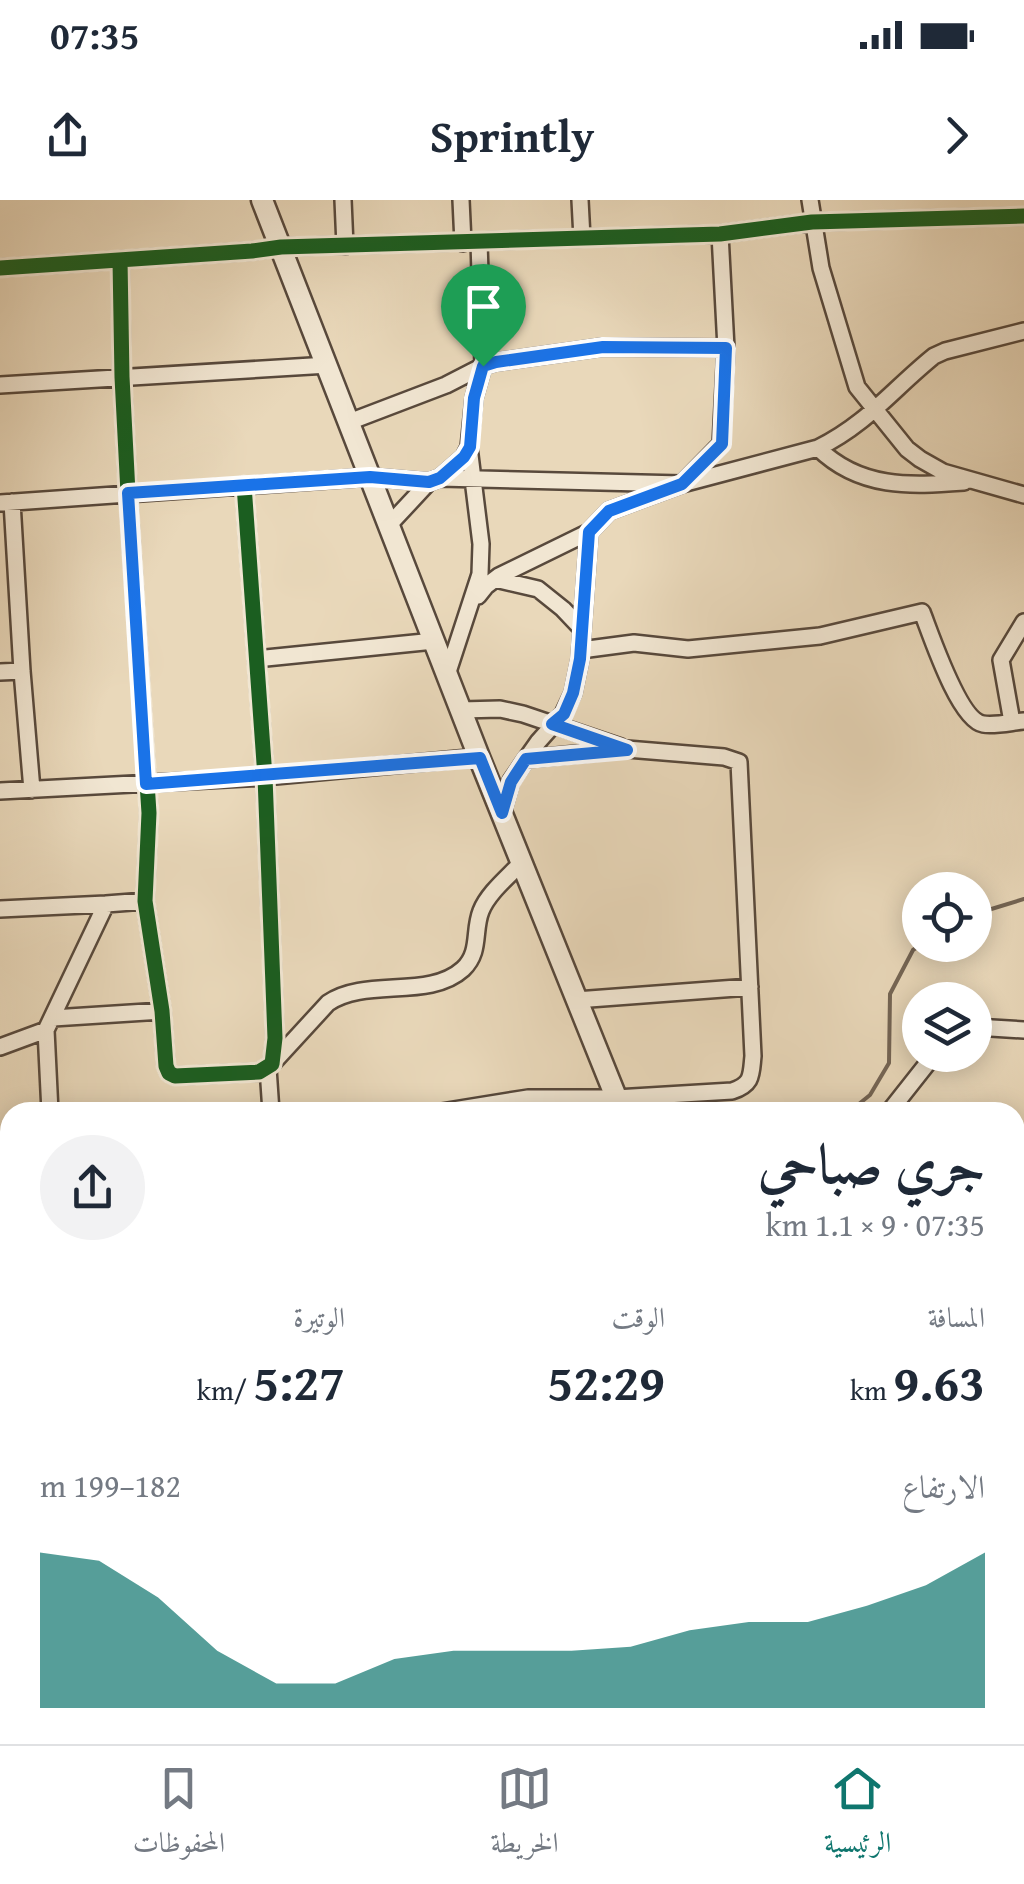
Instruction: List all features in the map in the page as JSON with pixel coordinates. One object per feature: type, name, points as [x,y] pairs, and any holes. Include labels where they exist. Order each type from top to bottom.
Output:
[{"type":"street","points":[[262,200],[617,1102]]},
{"type":"street","points":[[343,200],[345,246]]},
{"type":"street","points":[[448,676],[480,574],[481,544],[470,447],[474,398],[483,366],[471,243],[461,200]]},
{"type":"street","points":[[580,200],[582,238]]},
{"type":"street","points":[[810,200],[821,268],[857,387],[920,459],[943,472],[1024,494]]},
{"type":"street","points":[[0,268],[281,247],[720,234],[812,222],[1024,216]]},
{"type":"street","points":[[32,790],[7,551],[6,502],[370,477],[682,484],[722,444],[726,348],[720,234]]},
{"type":"street","points":[[120,260],[128,493],[149,813],[145,901],[169,1073],[174,1076],[259,1072],[270,1066],[336,998],[434,984],[450,978],[465,968],[474,954],[484,902],[521,863]]},
{"type":"street","points":[[472,603],[495,578],[589,532],[609,511],[682,484],[818,448],[877,410],[934,356],[1024,330]]},
{"type":"street","points":[[349,422],[446,386],[496,362],[603,347],[726,348]]},
{"type":"street","points":[[0,385],[328,365]]},
{"type":"street","points":[[388,525],[464,457],[470,447]]},
{"type":"street","points":[[818,448],[847,470],[868,479],[929,484],[972,481]]},
{"type":"street","points":[[244,485],[264,776],[275,1038],[270,1102]]},
{"type":"street","points":[[502,813],[511,782],[552,724],[564,714],[573,693],[589,532]]},
{"type":"street","points":[[495,578],[538,589],[582,629]]},
{"type":"street","points":[[580,650],[634,643],[688,649],[820,636],[922,612],[969,716],[981,724],[1018,722],[1002,660],[1024,622]]},
{"type":"street","points":[[256,660],[434,641]]},
{"type":"street","points":[[0,672],[22,671]]},
{"type":"street","points":[[461,710],[500,709],[524,714],[627,750]]},
{"type":"street","points":[[526,759],[627,750],[724,757],[738,762],[751,1078],[744,1087],[732,1091],[649,1102]]},
{"type":"street","points":[[0,791],[264,776],[480,758]]},
{"type":"street","points":[[0,909],[145,901]]},
{"type":"street","points":[[50,1102],[49,1024],[106,904]]},
{"type":"street","points":[[576,1000],[750,987]]},
{"type":"street","points":[[0,1047],[49,1024],[162,1011]]},
{"type":"street","points":[[992,1028],[1024,1030]]},
{"type":"street","points":[[897,1102],[921,1072]]},
{"type":"street","points":[[503,1102],[528,1098],[574,1102]]},
{"type":"waterway","points":[[992,909],[1024,899]]},
{"type":"waterway","points":[[861,1102],[870,1095],[889,1063],[890,994],[907,962]]},
{"type":"cycle path","points":[[0,268],[281,247],[720,234],[812,222],[1024,216]]},
{"type":"cycle path","points":[[120,260],[128,493],[149,813],[145,901],[166,1066],[175,1076],[259,1072],[272,1064],[275,1038],[265,777],[244,485]]},
{"type":"route","points":[[603,347],[726,348],[722,444],[682,484],[609,511],[589,532],[580,659],[564,714],[552,724],[627,750],[526,759],[511,782],[502,813],[480,758],[146,784],[128,493],[370,477],[429,482],[453,468],[470,447],[474,398],[483,366],[603,347]]}]
